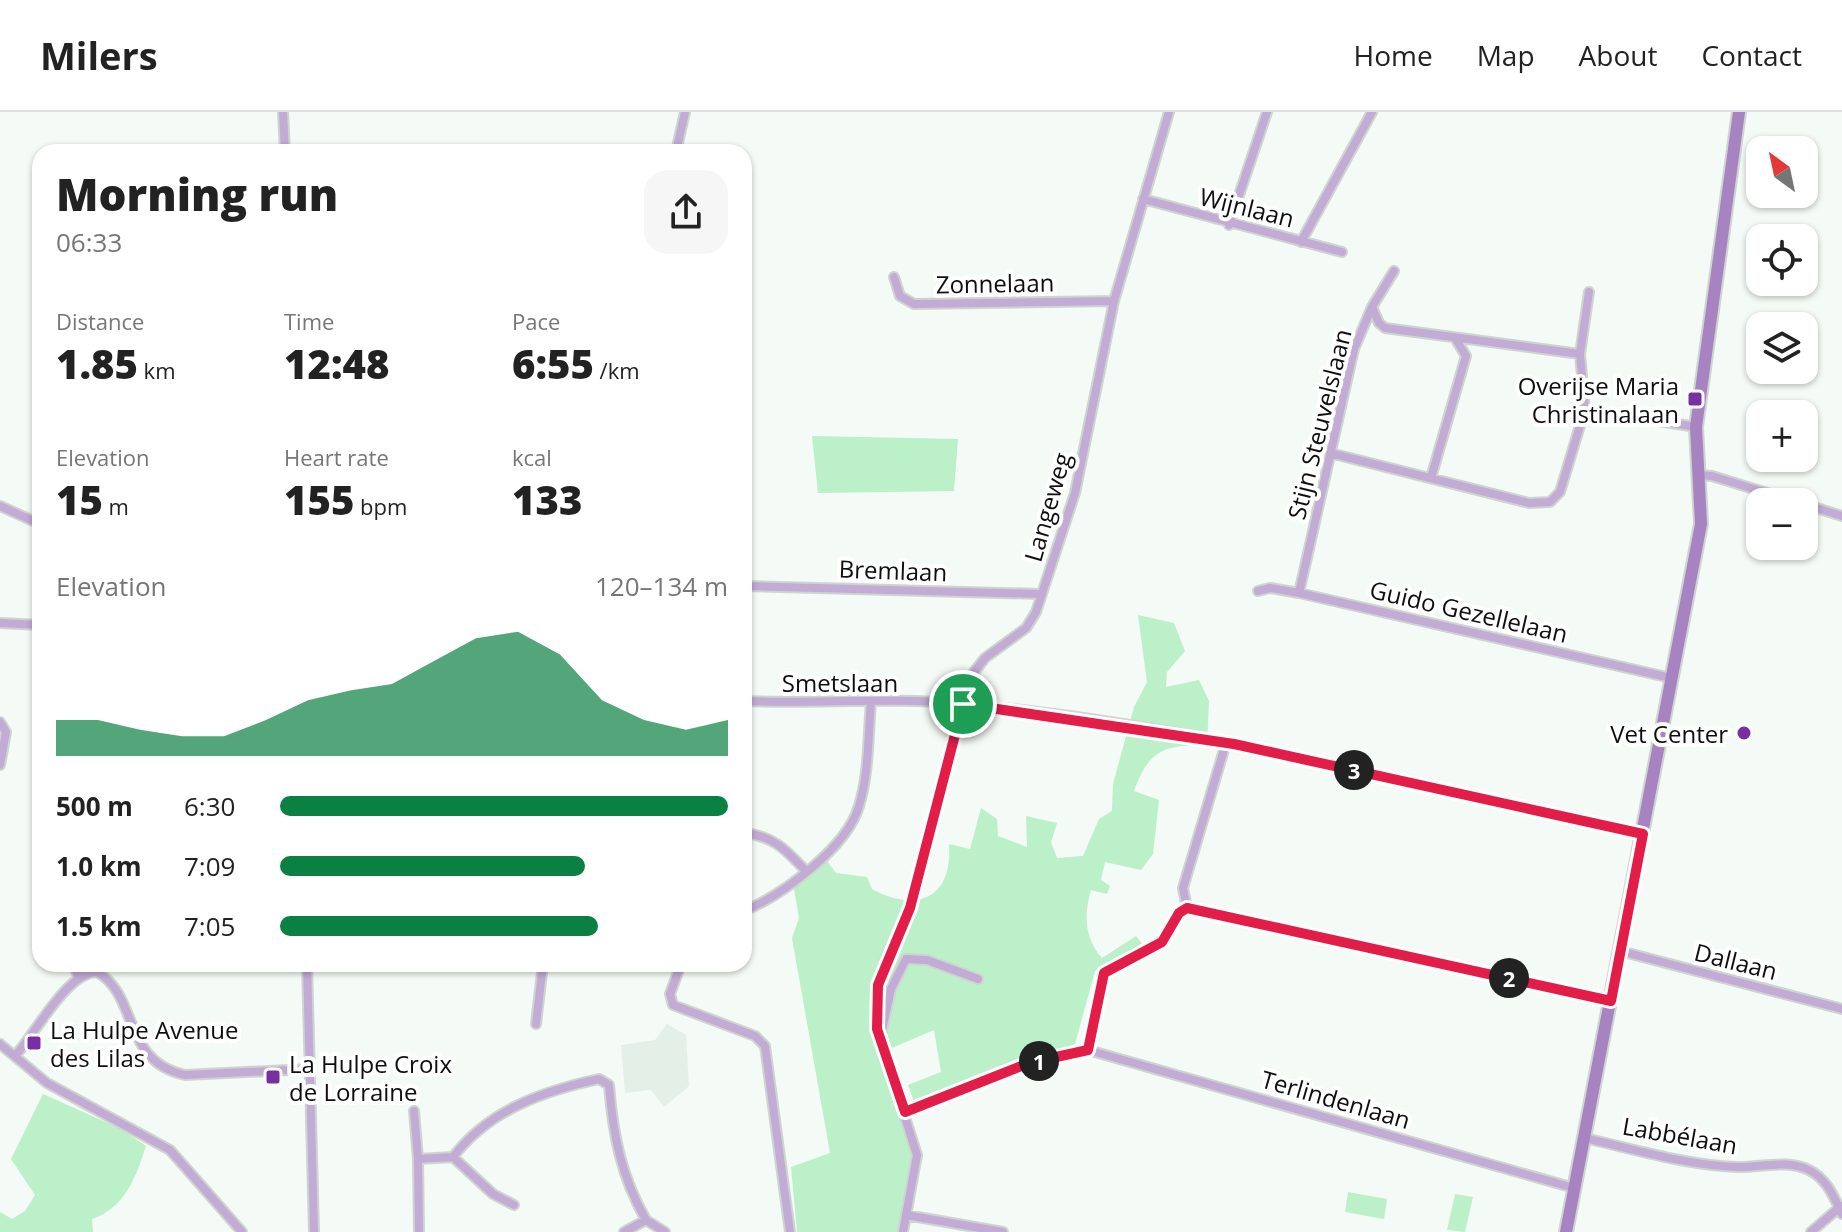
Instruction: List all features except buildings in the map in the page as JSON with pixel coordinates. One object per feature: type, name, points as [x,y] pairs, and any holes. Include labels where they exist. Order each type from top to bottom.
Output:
[{"type":"main road","points":[[1566,1232],[1701,524],[1696,427],[1739,112]]},
{"type":"street","points":[[283,112],[285,144]]},
{"type":"street","points":[[678,144],[685,112]]},
{"type":"street","name":"Langeweg","points":[[903,1232],[917,1155],[880,1039],[878,985],[886,958],[906,919],[963,704],[976,668],[1026,628],[1041,594],[1075,493],[1114,301],[1169,112]]},
{"type":"street","points":[[1229,225],[1267,112]]},
{"type":"street","points":[[1301,242],[1372,112]]},
{"type":"street","name":"Wijnlaan","points":[[1143,199],[1229,225],[1342,252]]},
{"type":"street","name":"Stijn Steuvelslaan","points":[[1299,593],[1359,336],[1394,271]]},
{"type":"street","name":"Zonnelaan","points":[[894,277],[900,296],[914,304],[1114,301]]},
{"type":"street","points":[[1330,453],[1529,503],[1550,502],[1560,492],[1585,409],[1580,354],[1589,292]]},
{"type":"street","points":[[1372,307],[1379,323],[1385,328]]},
{"type":"street","points":[[1359,336],[1385,328],[1580,354]]},
{"type":"street","points":[[1455,337],[1466,356]]},
{"type":"street","points":[[1431,478],[1466,356],[1482,341]]},
{"type":"street","points":[[1585,409],[1696,427]]},
{"type":"street","points":[[1699,475],[1751,488]]},
{"type":"street","points":[[0,506],[32,520]]},
{"type":"street","points":[[1818,508],[1842,516]]},
{"type":"street","name":"Bremlaan","points":[[752,586],[1041,594]]},
{"type":"street","name":"Guido Gezellelaan","points":[[1258,591],[1270,588],[1299,593],[1671,678]]},
{"type":"street","points":[[0,623],[32,625]]},
{"type":"street","name":"Smetslaan","points":[[752,701],[963,704],[1226,743],[1643,834]]},
{"type":"street","points":[[752,907],[776,894],[806,871],[839,840],[859,809],[871,702]]},
{"type":"street","points":[[0,722],[6,732],[0,765]]},
{"type":"street","points":[[1187,908],[1183,888],[1226,743]]},
{"type":"street","points":[[752,834],[768,836],[778,842],[806,871]]},
{"type":"street","points":[[905,1112],[1029,1063],[1088,1050],[1104,973],[1162,942],[1179,913],[1187,908],[1611,1001]]},
{"type":"street","name":"Dallaan","points":[[1620,951],[1842,1009]]},
{"type":"street","points":[[880,1039],[891,989],[906,959],[927,960],[978,979]]},
{"type":"street","points":[[76,972],[78,976]]},
{"type":"street","points":[[15,1056],[78,976],[97,972],[105,976],[142,1046],[158,1065],[169,1071],[185,1075],[310,1069]]},
{"type":"street","points":[[307,972],[314,1232]]},
{"type":"street","points":[[536,1024],[542,972]]},
{"type":"street","points":[[678,972],[670,994],[673,1005],[755,1036],[765,1046],[790,1232]]},
{"type":"street","points":[[0,1044],[47,1083],[170,1150],[242,1232]]},
{"type":"street","name":"Terlindenlaan","points":[[1088,1050],[1574,1188]]},
{"type":"street","points":[[418,1159],[453,1157],[496,1117],[521,1102],[578,1083],[605,1081],[621,1167],[646,1220],[665,1232]]},
{"type":"street","points":[[414,1111],[419,1232]]},
{"type":"street","name":"Labbélaan","points":[[1584,1138],[1696,1162],[1806,1168],[1824,1180],[1841,1208]]},
{"type":"street","points":[[453,1157],[493,1194],[514,1205]]},
{"type":"street","points":[[1811,1232],[1841,1208]]},
{"type":"street","points":[[906,1215],[1003,1232]]},
{"type":"street","points":[[624,1232],[646,1220]]},
{"type":"shaded area","points":[[667,1024],[686,1035],[689,1086],[664,1107],[651,1090],[625,1093],[621,1045],[655,1040]]},
{"type":"green space","points":[[812,436],[958,439],[954,491],[818,493]]},
{"type":"green space","points":[[1138,615],[1174,623],[1185,651],[1167,672],[1166,687],[1199,680],[1209,701],[1207,745],[1180,746],[1160,752],[1146,766],[1134,791],[1159,800],[1153,854],[1141,870],[1105,862],[1101,880],[1110,886],[1107,894],[1091,890],[1087,926],[1102,958],[1136,936],[1143,945],[1095,971],[1075,1044],[915,1104],[908,1085],[941,1072],[934,1030],[887,1050],[912,1158],[901,1232],[797,1232],[791,1167],[830,1153],[792,938],[799,918],[794,889],[827,861],[836,873],[867,877],[872,889],[888,896],[917,900],[928,896],[938,889],[945,878],[949,844],[970,849],[981,808],[997,819],[998,836],[1027,847],[1026,816],[1057,823],[1051,842],[1057,858],[1083,856],[1099,819],[1112,811],[1113,784],[1134,707],[1147,682]]},
{"type":"green space","points":[[43,1094],[121,1129],[146,1146],[128,1190],[113,1207],[92,1219],[93,1232],[0,1232],[0,1212],[12,1219],[25,1211],[35,1195],[11,1159]]},
{"type":"green space","points":[[1348,1192],[1387,1199],[1384,1219],[1345,1212]]},
{"type":"green space","points":[[1455,1194],[1473,1197],[1465,1232],[1447,1230]]},
{"type":"place","name":"Overijse Maria Christinalaan","points":[[1695,399]]},
{"type":"place","name":"Vet Center","points":[[1744,733]]},
{"type":"place","name":"La Hulpe Avenue des Lilas","points":[[34,1043]]},
{"type":"place","name":"La Hulpe Croix de Lorraine","points":[[273,1077]]},
{"type":"route","points":[[963,704],[1234,744],[1643,834],[1611,1001],[1187,908],[1179,913],[1162,942],[1104,973],[1099,984],[1088,1050],[1029,1063],[905,1112],[877,1029],[878,985],[886,958],[910,908],[963,704]]}]
